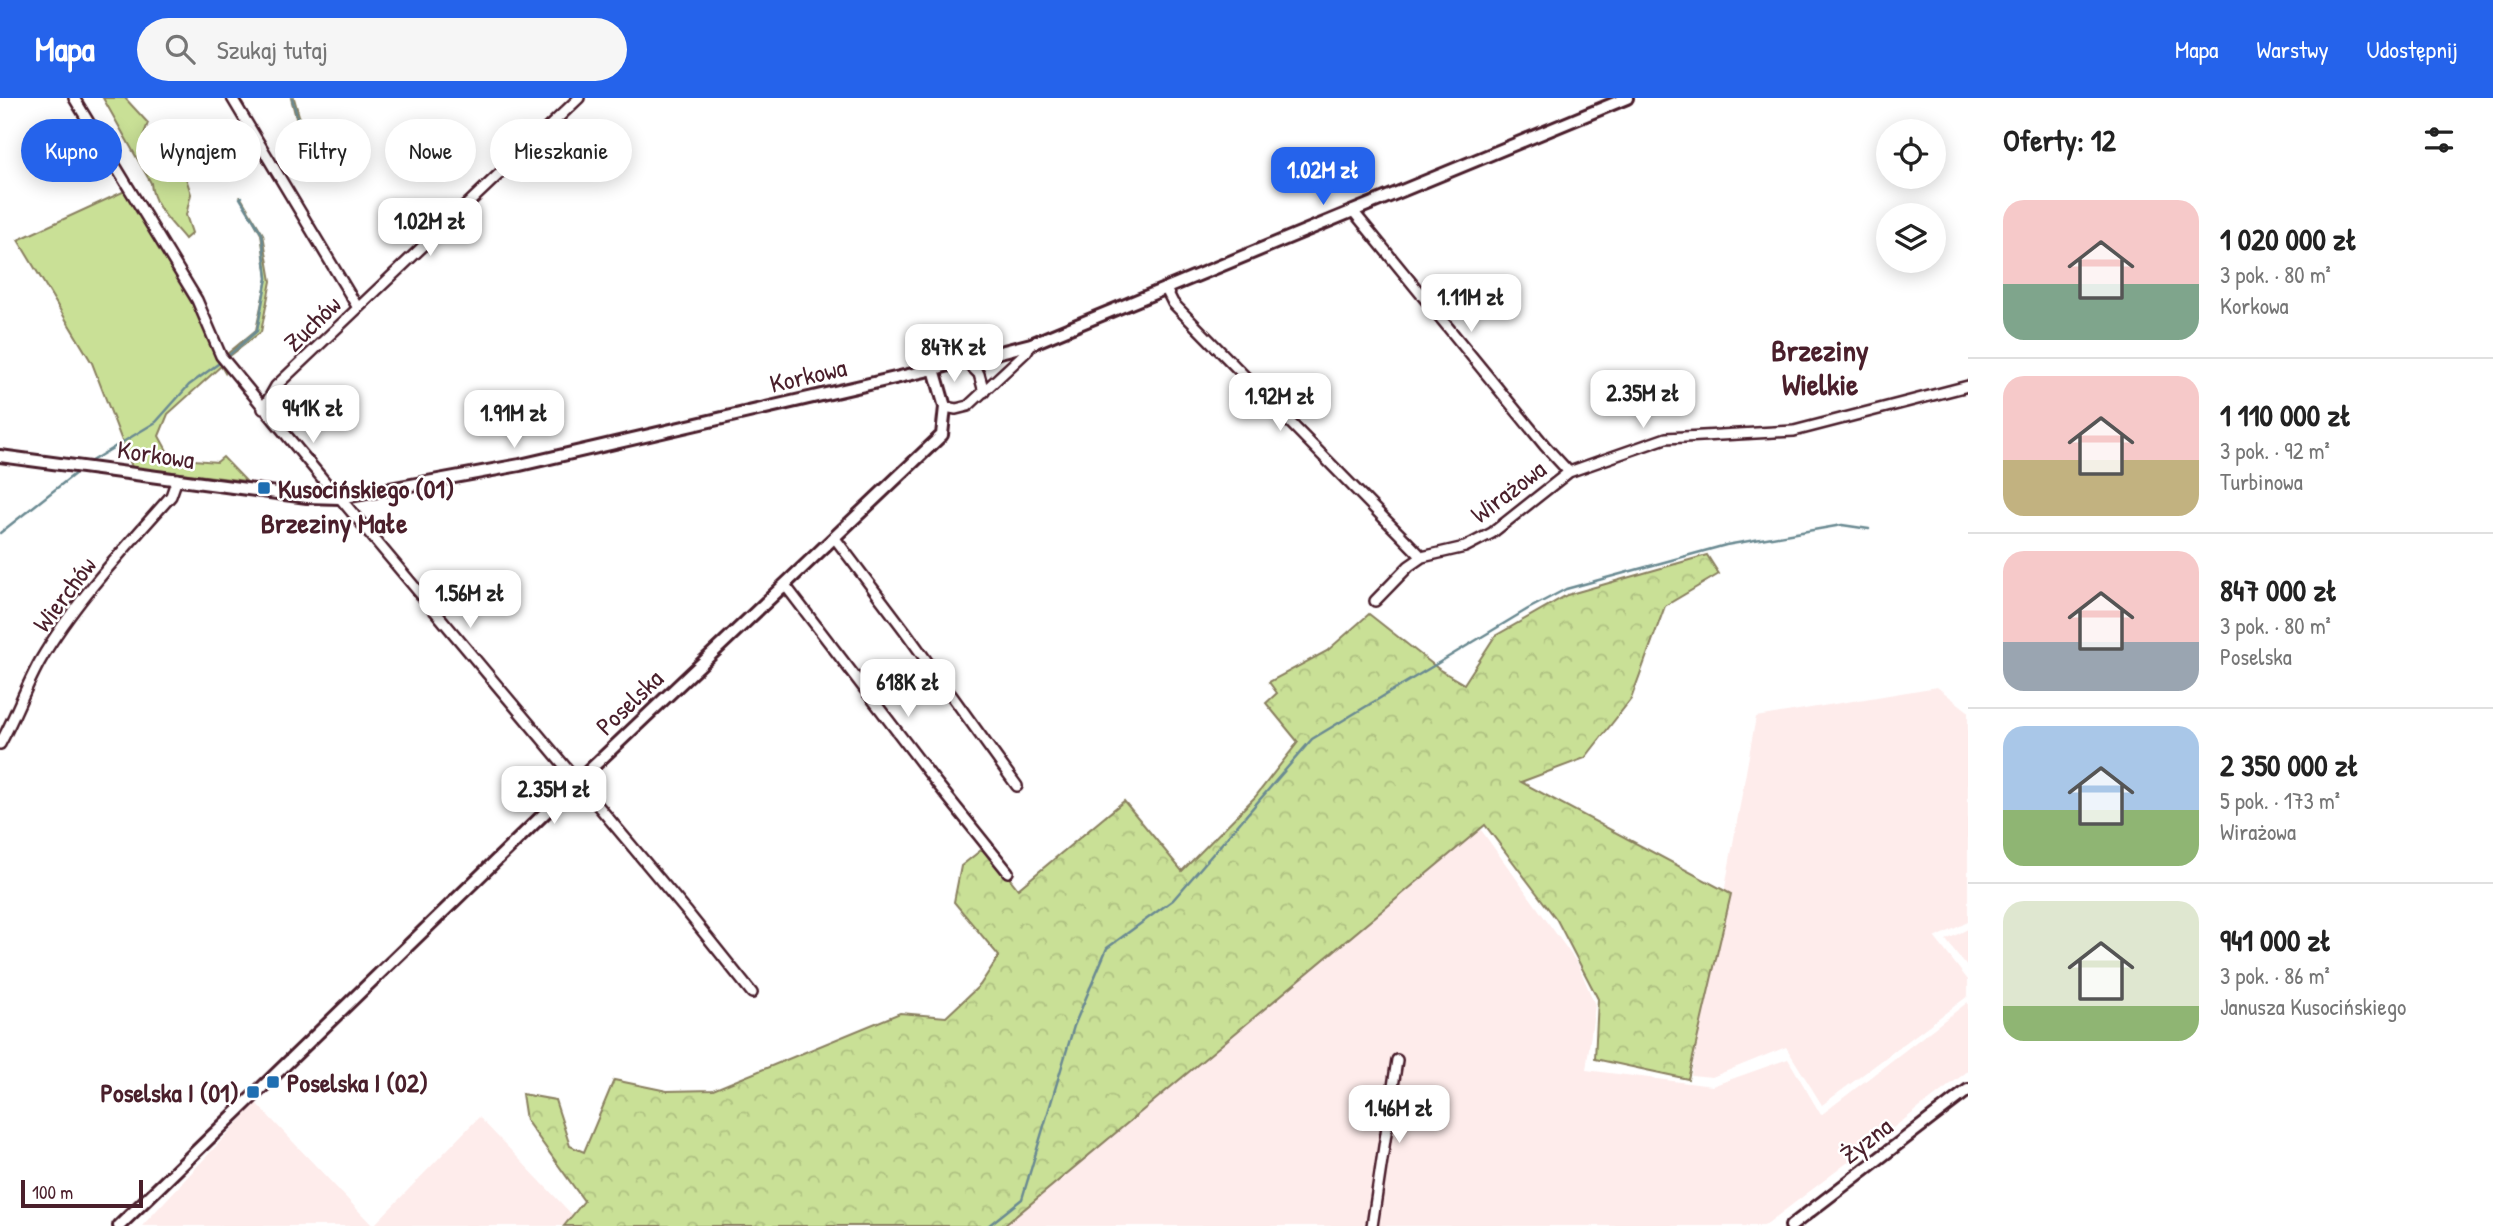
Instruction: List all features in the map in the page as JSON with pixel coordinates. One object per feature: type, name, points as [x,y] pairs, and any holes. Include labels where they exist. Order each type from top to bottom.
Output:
[{"type":"street","points":[[74,98],[197,300],[221,356],[326,483],[334,498],[578,781],[752,993]]},
{"type":"street","points":[[232,98],[358,308]]},
{"type":"street","name":"Zuchów","points":[[263,409],[276,386],[579,98]]},
{"type":"street","name":"Korkowa","points":[[0,456],[307,497],[334,498],[520,465],[1031,344],[1627,98]]},
{"type":"street","points":[[1353,211],[1569,472]]},
{"type":"street","points":[[1166,289],[1173,303],[1422,557]]},
{"type":"street","points":[[945,407],[962,408],[984,392],[1031,344]]},
{"type":"street","points":[[966,361],[979,374],[984,392]]},
{"type":"street","name":"Poselska","points":[[119,1226],[578,781],[942,435],[945,407],[934,369]]},
{"type":"street","name":"Wirażowa","points":[[1375,601],[1409,566],[1422,557],[1465,547],[1492,533],[1569,472],[1666,438],[1794,431],[1968,386]]},
{"type":"street","name":"Wierchów","points":[[0,744],[47,650],[100,579],[171,496],[177,479]]},
{"type":"street","points":[[834,537],[1017,786]]},
{"type":"street","points":[[785,584],[1008,872]]},
{"type":"street","points":[[1372,1226],[1396,1060]]},
{"type":"street","name":"Żyzna","points":[[1791,1226],[1968,1090]]},
{"type":"shaded area","points":[[1937,687],[1968,711],[1968,922],[1935,938],[1968,980],[1968,996],[1822,1105],[1786,1047],[1712,1077],[1691,1075],[1756,717]]},
{"type":"shaded area","points":[[1471,816],[1578,964],[1595,1005],[1586,1070],[1712,1086],[1788,1059],[1821,1115],[1968,1002],[1968,1071],[1764,1226],[1004,1226],[1301,978]]},
{"type":"shaded area","points":[[1968,929],[1968,968],[1946,940]]},
{"type":"shaded area","points":[[256,1103],[373,1226],[142,1226]]},
{"type":"shaded area","points":[[479,1117],[583,1226],[373,1226]]},
{"type":"green space","points":[[103,98],[125,98],[144,119],[136,119],[136,156],[122,132],[122,119],[115,119]]},
{"type":"green space","points":[[291,98],[294,98],[300,119],[296,119]]},
{"type":"green space","points":[[187,182],[191,194],[186,215],[192,233],[185,239],[159,206],[151,183]]},
{"type":"green space","points":[[127,190],[195,300],[226,370],[225,373],[221,366],[168,414],[159,436],[171,458],[217,462],[223,457],[246,481],[132,467],[92,363],[18,240]]},
{"type":"green space","points":[[240,196],[263,234],[271,281],[261,332],[226,359],[217,338],[227,354],[256,330],[267,278],[261,234]]},
{"type":"green space","points":[[1707,555],[1719,574],[1665,606],[1631,699],[1585,758],[1521,782],[1731,894],[1688,1079],[1595,1059],[1598,999],[1557,920],[1485,825],[1004,1226],[564,1226],[584,1201],[526,1120],[522,1094],[555,1100],[570,1146],[584,1152],[614,1080],[667,1091],[713,1090],[900,1013],[946,1017],[980,985],[999,956],[954,902],[961,866],[985,847],[1018,889],[1124,801],[1182,871],[1255,797],[1298,742],[1266,703],[1277,693],[1269,682],[1327,651],[1369,614],[1440,670],[1464,684],[1495,636],[1567,595]]},
{"type":"waterway","points":[[292,98],[298,119]]},
{"type":"waterway","points":[[228,356],[257,331],[267,278],[262,234],[240,198],[242,197]]},
{"type":"waterway","points":[[88,463],[156,422],[189,385],[218,364]]},
{"type":"waterway","points":[[0,533],[81,469]]},
{"type":"waterway","points":[[988,1226],[1022,1199],[1074,1026],[1107,948],[1173,900],[1312,739],[1528,609],[1566,589],[1726,545],[1842,525],[1869,529]]},
{"type":"place","name":"Kusocińskiego (01)","points":[[264,488]]},
{"type":"place","name":"Poselska I (02)","points":[[273,1082]]},
{"type":"place","name":"Poselska I (01)","points":[[253,1092]]},
{"type":"district","name":"Brzeziny Wielkie","points":[[1820,367]]},
{"type":"district","name":"Brzeziny Małe","points":[[334,523]]}]
